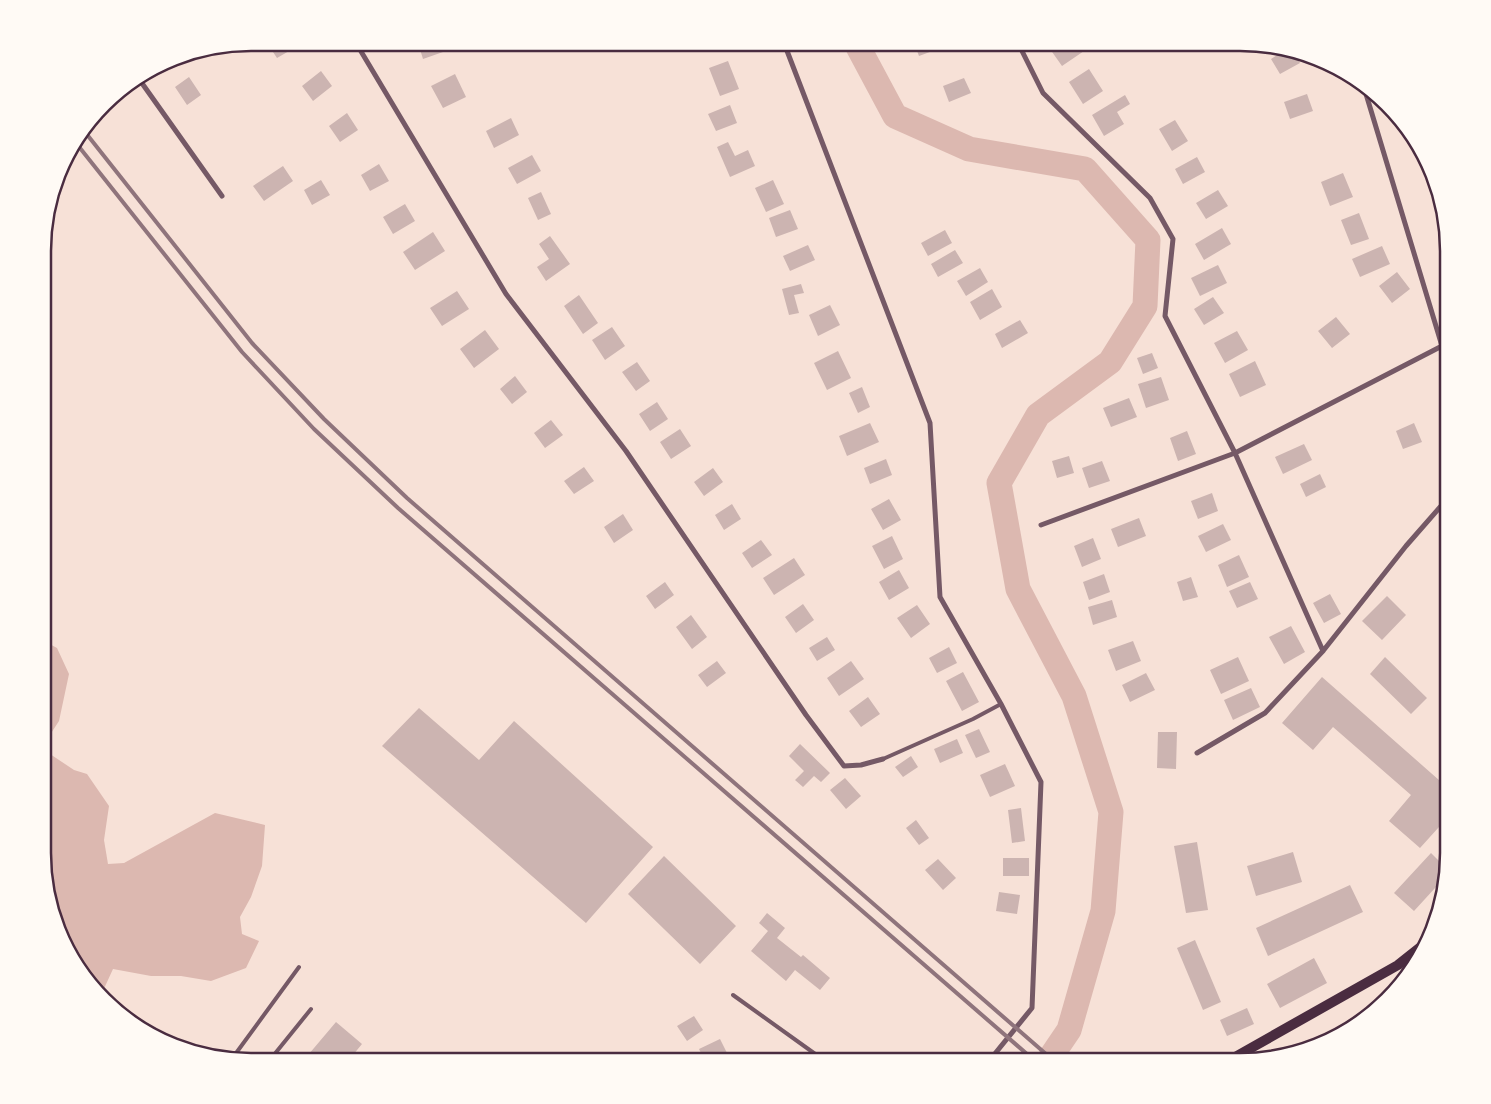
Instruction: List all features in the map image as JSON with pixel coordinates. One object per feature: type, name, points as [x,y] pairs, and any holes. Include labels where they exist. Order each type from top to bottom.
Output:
[{"type":"main road","points":[[1244,1053],[1398,965],[1413,953]]},
{"type":"street","points":[[361,51],[506,294],[626,451],[806,715],[844,766],[861,766],[884,758]]},
{"type":"street","points":[[787,51],[930,423],[940,597],[1001,704],[1041,782],[1032,1008],[995,1053]]},
{"type":"street","points":[[1022,51],[1043,93],[1150,198],[1174,239],[1165,316],[1235,453],[1323,651]]},
{"type":"street","points":[[142,84],[222,196]]},
{"type":"street","points":[[1368,98],[1440,339]]},
{"type":"street","points":[[1041,525],[1235,453],[1440,347]]},
{"type":"street","points":[[1197,753],[1265,713],[1323,651],[1406,546],[1440,507]]},
{"type":"lane","points":[[884,758],[973,719],[1001,704]]},
{"type":"lane","points":[[237,1052],[299,967]]},
{"type":"lane","points":[[733,995],[813,1053]]},
{"type":"lane","points":[[276,1053],[311,1010]]},
{"type":"shaded area","points":[[51,645],[57,648],[69,674],[59,721],[51,733]]},
{"type":"shaded area","points":[[51,755],[74,770],[87,774],[109,806],[104,840],[108,864],[124,863],[215,813],[265,825],[262,866],[251,897],[240,917],[242,934],[259,941],[246,968],[211,981],[181,976],[151,976],[113,969],[104,988],[78,953],[66,929],[58,904],[53,879],[51,852]]},
{"type":"building","points":[[272,51],[289,51],[277,58]]},
{"type":"building","points":[[420,51],[443,51],[443,52],[423,59]]},
{"type":"building","points":[[917,51],[933,51],[919,56]]},
{"type":"building","points":[[1051,51],[1084,51],[1062,66]]},
{"type":"building","points":[[1278,55],[1299,60],[1300,63],[1280,74],[1271,59]]},
{"type":"building","points":[[728,61],[739,89],[720,96],[709,68]]},
{"type":"building","points":[[1089,69],[1103,91],[1083,104],[1069,82]]},
{"type":"building","points":[[321,71],[332,86],[313,101],[302,86]]},
{"type":"building","points":[[455,74],[466,97],[443,108],[431,86]]},
{"type":"building","points":[[189,77],[201,95],[187,105],[175,87]]},
{"type":"building","points":[[964,78],[971,93],[949,102],[943,86]]},
{"type":"building","points":[[1307,94],[1313,111],[1290,119],[1284,102]]},
{"type":"building","points":[[1125,95],[1130,104],[1117,112],[1124,124],[1104,136],[1092,115]]},
{"type":"building","points":[[730,105],[737,123],[716,131],[708,114]]},
{"type":"building","points":[[347,113],[358,130],[340,142],[329,126]]},
{"type":"building","points":[[511,118],[519,135],[494,148],[486,131]]},
{"type":"building","points":[[1175,120],[1188,141],[1172,151],[1159,129]]},
{"type":"building","points":[[728,142],[735,156],[748,150],[755,166],[730,177],[717,147]]},
{"type":"building","points":[[532,155],[541,171],[517,184],[508,168]]},
{"type":"building","points":[[1197,157],[1205,172],[1183,184],[1175,169]]},
{"type":"building","points":[[379,164],[389,181],[370,191],[361,175]]},
{"type":"building","points":[[283,166],[293,181],[264,201],[253,186]]},
{"type":"building","points":[[1343,173],[1353,197],[1330,206],[1321,182]]},
{"type":"building","points":[[321,180],[330,195],[312,205],[304,190]]},
{"type":"building","points":[[773,180],[784,204],[766,212],[755,188]]},
{"type":"building","points":[[1218,190],[1228,206],[1206,219],[1196,203]]},
{"type":"building","points":[[541,192],[551,214],[538,220],[528,198]]},
{"type":"building","points":[[405,204],[415,221],[393,234],[383,217]]},
{"type":"building","points":[[790,210],[798,229],[776,237],[769,218]]},
{"type":"building","points":[[1359,213],[1369,239],[1351,245],[1341,220]]},
{"type":"building","points":[[1222,228],[1231,244],[1204,260],[1195,244]]},
{"type":"building","points":[[945,230],[952,243],[928,256],[921,243]]},
{"type":"building","points":[[433,232],[445,251],[415,270],[403,252]]},
{"type":"building","points":[[550,236],[570,264],[546,281],[537,267],[549,259],[539,244]]},
{"type":"building","points":[[808,245],[815,260],[790,271],[783,256]]},
{"type":"building","points":[[1382,246],[1390,264],[1360,277],[1352,259]]},
{"type":"building","points":[[955,250],[963,263],[938,277],[931,264]]},
{"type":"building","points":[[1218,265],[1227,283],[1200,296],[1191,278]]},
{"type":"building","points":[[980,268],[988,282],[966,296],[957,281]]},
{"type":"building","points":[[1397,272],[1410,289],[1392,303],[1379,286]]},
{"type":"building","points":[[801,284],[804,293],[794,295],[799,313],[789,315],[782,289]]},
{"type":"building","points":[[992,289],[1002,307],[980,320],[970,302]]},
{"type":"building","points":[[457,291],[469,309],[442,326],[430,308]]},
{"type":"building","points":[[579,295],[598,323],[583,334],[564,306]]},
{"type":"building","points":[[1213,297],[1224,313],[1204,325],[1194,309]]},
{"type":"building","points":[[830,305],[840,325],[818,336],[809,315]]},
{"type":"building","points":[[1336,317],[1350,334],[1332,348],[1318,331]]},
{"type":"building","points":[[1020,320],[1028,333],[1002,348],[995,334]]},
{"type":"building","points":[[612,327],[625,346],[605,360],[592,340]]},
{"type":"building","points":[[485,330],[499,349],[474,368],[460,349]]},
{"type":"building","points":[[1237,331],[1248,350],[1225,363],[1214,343]]},
{"type":"building","points":[[838,351],[851,378],[827,390],[814,363]]},
{"type":"building","points":[[1152,353],[1158,368],[1143,374],[1137,358]]},
{"type":"building","points":[[1255,361],[1266,385],[1240,397],[1229,374]]},
{"type":"building","points":[[637,362],[650,381],[636,391],[622,372]]},
{"type":"building","points":[[515,376],[527,392],[512,404],[500,389]]},
{"type":"building","points":[[1161,377],[1169,400],[1146,408],[1138,384]]},
{"type":"building","points":[[862,387],[870,407],[858,413],[849,393]]},
{"type":"building","points":[[1129,398],[1137,417],[1111,427],[1103,408]]},
{"type":"building","points":[[657,402],[668,419],[650,431],[639,414]]},
{"type":"building","points":[[551,420],[563,435],[545,448],[534,433]]},
{"type":"building","points":[[870,423],[879,442],[847,456],[839,436]]},
{"type":"building","points":[[1414,423],[1422,442],[1403,449],[1396,431]]},
{"type":"building","points":[[680,429],[691,446],[671,459],[660,442]]},
{"type":"building","points":[[1187,431],[1196,454],[1178,461],[1170,438]]},
{"type":"building","points":[[1304,444],[1312,460],[1283,474],[1275,457]]},
{"type":"building","points":[[1069,456],[1074,473],[1057,478],[1052,461]]},
{"type":"building","points":[[886,459],[892,475],[870,484],[864,468]]},
{"type":"building","points":[[1102,461],[1110,481],[1089,488],[1082,468]]},
{"type":"building","points":[[584,467],[594,481],[574,494],[564,481]]},
{"type":"building","points":[[713,468],[723,482],[704,496],[694,482]]},
{"type":"building","points":[[1320,474],[1326,487],[1306,497],[1300,484]]},
{"type":"building","points":[[1212,493],[1218,511],[1198,519],[1191,501]]},
{"type":"building","points":[[889,499],[901,520],[883,530],[871,509]]},
{"type":"building","points":[[732,504],[741,519],[724,530],[715,515]]},
{"type":"building","points":[[623,514],[633,530],[614,543],[604,527]]},
{"type":"building","points":[[1139,518],[1146,536],[1118,547],[1111,529]]},
{"type":"building","points":[[1223,524],[1231,540],[1206,552],[1198,536]]},
{"type":"building","points":[[892,536],[903,559],[884,569],[872,546]]},
{"type":"building","points":[[1093,538],[1101,559],[1082,567],[1074,546]]},
{"type":"building","points":[[761,540],[772,555],[752,568],[742,553]]},
{"type":"building","points":[[1239,555],[1249,577],[1227,587],[1218,565]]},
{"type":"building","points":[[794,558],[805,575],[774,595],[763,578]]},
{"type":"building","points":[[899,570],[909,588],[889,600],[879,582]]},
{"type":"building","points":[[1104,574],[1110,592],[1089,600],[1083,582]]},
{"type":"building","points":[[1191,577],[1198,597],[1183,601],[1177,582]]},
{"type":"building","points":[[665,582],[674,595],[655,609],[646,596]]},
{"type":"building","points":[[1250,582],[1258,599],[1237,608],[1229,591]]},
{"type":"building","points":[[1330,594],[1341,614],[1324,623],[1313,603]]},
{"type":"building","points":[[1387,596],[1406,615],[1382,640],[1362,621]]},
{"type":"building","points":[[1112,600],[1117,617],[1093,625],[1088,607]]},
{"type":"building","points":[[803,604],[814,620],[796,633],[785,617]]},
{"type":"building","points":[[917,605],[930,624],[911,638],[897,618]]},
{"type":"building","points":[[691,615],[707,637],[692,649],[676,627]]},
{"type":"building","points":[[1291,626],[1305,652],[1284,664],[1269,637]]},
{"type":"building","points":[[827,637],[835,650],[817,661],[809,648]]},
{"type":"building","points":[[1133,641],[1141,661],[1116,671],[1108,650]]},
{"type":"building","points":[[949,647],[957,663],[937,673],[929,658]]},
{"type":"building","points":[[1238,657],[1249,681],[1221,694],[1210,670]]},
{"type":"building","points":[[1385,657],[1427,698],[1411,714],[1370,674]]},
{"type":"building","points":[[717,661],[726,673],[707,687],[698,675]]},
{"type":"building","points":[[851,661],[864,679],[839,696],[827,678]]},
{"type":"building","points":[[963,672],[979,702],[962,711],[946,681]]},
{"type":"building","points":[[1146,673],[1155,690],[1130,702],[1122,685]]},
{"type":"building","points":[[1322,677],[1440,781],[1440,826],[1420,848],[1389,821],[1411,795],[1333,727],[1313,750],[1282,723]]},
{"type":"building","points":[[1251,688],[1260,707],[1233,720],[1224,700]]},
{"type":"building","points":[[868,697],[880,714],[861,727],[849,711]]},
{"type":"building","points":[[419,708],[479,760],[514,721],[653,847],[586,923],[382,746]]},
{"type":"building","points":[[979,729],[990,752],[976,758],[965,735]]},
{"type":"building","points":[[1158,732],[1177,732],[1176,769],[1157,768]]},
{"type":"building","points":[[957,739],[963,753],[940,763],[934,749]]},
{"type":"building","points":[[800,744],[830,773],[821,782],[814,776],[803,787],[795,780],[804,771],[789,756]]},
{"type":"building","points":[[911,756],[918,767],[903,777],[895,767]]},
{"type":"building","points":[[1005,764],[1015,786],[990,797],[980,775]]},
{"type":"building","points":[[845,778],[861,796],[846,809],[830,790]]},
{"type":"building","points":[[1021,808],[1025,841],[1012,843],[1008,810]]},
{"type":"building","points":[[916,820],[929,838],[919,845],[906,828]]},
{"type":"building","points":[[1197,842],[1208,910],[1186,913],[1174,846]]},
{"type":"building","points":[[1293,852],[1302,882],[1256,896],[1247,866]]},
{"type":"building","points":[[1431,853],[1439,861],[1437,886],[1414,911],[1394,893]]},
{"type":"building","points":[[664,856],[736,926],[700,964],[628,894]]},
{"type":"building","points":[[1003,858],[1029,858],[1029,876],[1003,876]]},
{"type":"building","points":[[938,859],[956,878],[943,890],[925,870]]},
{"type":"building","points":[[1350,885],[1363,912],[1268,956],[1256,928]]},
{"type":"building","points":[[999,892],[1020,895],[1017,914],[996,911]]},
{"type":"building","points":[[767,913],[785,928],[777,938],[801,957],[803,955],[830,978],[820,990],[795,970],[786,981],[751,951],[768,931],[759,923]]},
{"type":"building","points":[[1195,940],[1221,1002],[1203,1010],[1177,948]]},
{"type":"building","points":[[1314,958],[1327,983],[1280,1008],[1267,984]]},
{"type":"building","points":[[1247,1008],[1254,1024],[1227,1036],[1220,1020]]},
{"type":"building","points":[[694,1016],[703,1030],[687,1041],[677,1026]]},
{"type":"building","points":[[336,1022],[362,1044],[355,1053],[310,1053]]},
{"type":"building","points":[[720,1039],[727,1053],[701,1053],[699,1049]]},
{"type":"waterway","points":[[860,51],[895,116],[969,149],[1085,169],[1148,240],[1145,306],[1110,362],[1038,415],[999,483],[1018,589],[1074,696],[1111,812],[1103,911],[1069,1030],[1053,1053]]},
{"type":"railway","points":[[88,136],[252,343],[324,419],[407,498],[1045,1053]]},
{"type":"railway","points":[[80,148],[242,352],[314,429],[398,508],[1026,1053]]}]
